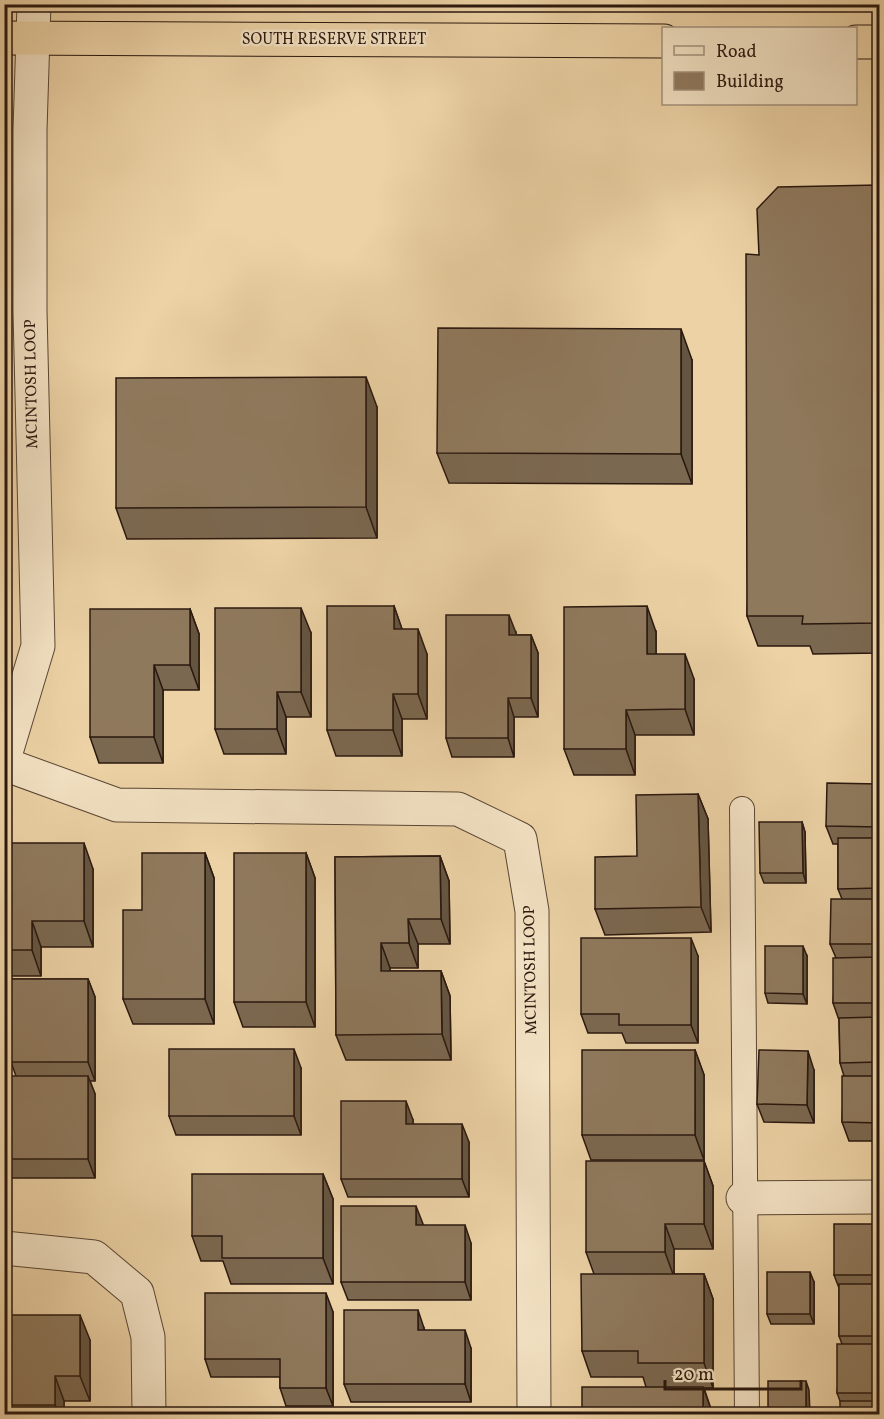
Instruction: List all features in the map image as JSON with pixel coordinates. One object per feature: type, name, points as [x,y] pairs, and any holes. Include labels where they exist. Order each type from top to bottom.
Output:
[{"type":"highway","name":"SOUTH RESERVE STREET","points":[[19,38],[662,41]]},
{"type":"highway","points":[[857,42],[879,42]]},
{"type":"street","name":"MCINTOSH LOOP","points":[[4,759],[38,646],[30,300],[30,130],[19,38],[34,4]]},
{"type":"street","name":"MCINTOSH LOOP","points":[[4,764],[117,805],[458,809],[520,840],[532,911],[534,1414]]},
{"type":"street","points":[[743,1198],[879,1197]]},
{"type":"street","points":[[4,1248],[94,1257],[137,1293],[148,1337],[149,1414]]},
{"type":"lane","points":[[742,809],[743,1198],[747,1414]]},
{"type":"building","points":[[878,185],[879,623],[802,624],[803,616],[747,616],[746,254],[759,255],[757,209],[778,187]]},
{"type":"building","points":[[438,328],[681,329],[681,454],[437,453]]},
{"type":"building","points":[[366,377],[366,507],[116,508],[116,378]]},
{"type":"building","points":[[327,606],[394,606],[394,629],[418,629],[418,694],[393,694],[393,730],[327,730]]},
{"type":"building","points":[[647,606],[647,654],[685,654],[685,709],[626,710],[626,749],[564,749],[564,607]]},
{"type":"building","points":[[215,608],[301,608],[301,692],[277,692],[277,729],[215,729]]},
{"type":"building","points":[[90,609],[190,609],[190,665],[154,665],[154,737],[90,737]]},
{"type":"building","points":[[446,615],[509,615],[509,635],[531,635],[531,698],[508,698],[508,738],[446,738]]},
{"type":"building","points":[[827,783],[879,784],[879,827],[826,826]]},
{"type":"building","points":[[698,794],[701,907],[595,909],[595,857],[637,856],[636,795]]},
{"type":"building","points":[[759,822],[802,822],[803,873],[760,873]]},
{"type":"building","points":[[838,838],[879,838],[879,888],[838,889]]},
{"type":"building","points":[[4,843],[84,843],[84,921],[32,921],[32,950],[4,950]]},
{"type":"building","points":[[142,853],[205,853],[205,999],[123,999],[123,910],[142,910]]},
{"type":"building","points":[[234,853],[306,853],[306,1002],[234,1002]]},
{"type":"building","points":[[440,856],[441,919],[408,919],[409,943],[381,943],[381,971],[441,971],[442,1034],[336,1035],[335,857]]},
{"type":"building","points":[[831,899],[879,899],[879,944],[830,944]]},
{"type":"building","points":[[581,938],[691,938],[691,1025],[619,1025],[619,1014],[581,1014]]},
{"type":"building","points":[[765,946],[803,946],[803,994],[765,993]]},
{"type":"building","points":[[879,957],[879,1003],[833,1003],[833,958]]},
{"type":"building","points":[[4,979],[88,979],[88,1062],[11,1062],[11,1040],[4,1040]]},
{"type":"building","points":[[879,1017],[879,1062],[840,1063],[839,1018]]},
{"type":"building","points":[[169,1049],[294,1049],[294,1116],[169,1116]]},
{"type":"building","points":[[582,1050],[695,1050],[695,1135],[582,1135]]},
{"type":"building","points":[[759,1050],[808,1051],[807,1105],[757,1104]]},
{"type":"building","points":[[11,1076],[88,1076],[88,1159],[4,1159],[4,1102],[11,1102]]},
{"type":"building","points":[[842,1076],[879,1076],[879,1123],[842,1122]]},
{"type":"building","points":[[341,1101],[406,1101],[406,1124],[462,1124],[462,1179],[341,1179]]},
{"type":"building","points":[[586,1161],[704,1161],[704,1224],[665,1224],[665,1252],[586,1252]]},
{"type":"building","points":[[192,1174],[323,1174],[323,1258],[222,1258],[222,1236],[192,1236]]},
{"type":"building","points":[[341,1206],[416,1206],[416,1225],[465,1225],[465,1282],[341,1282]]},
{"type":"building","points":[[834,1224],[879,1224],[879,1275],[834,1275]]},
{"type":"building","points":[[767,1272],[810,1272],[810,1314],[767,1314]]},
{"type":"building","points":[[581,1274],[704,1274],[704,1363],[638,1363],[638,1351],[582,1351]]},
{"type":"building","points":[[839,1284],[879,1284],[879,1336],[839,1336]]},
{"type":"building","points":[[205,1293],[326,1293],[326,1388],[280,1388],[280,1359],[205,1359]]},
{"type":"building","points":[[344,1310],[418,1310],[418,1330],[465,1330],[465,1384],[344,1384]]},
{"type":"building","points":[[4,1315],[80,1315],[80,1376],[55,1376],[55,1405],[4,1405]]},
{"type":"building","points":[[837,1344],[879,1344],[879,1393],[837,1393]]},
{"type":"building","points":[[768,1381],[806,1381],[806,1414],[768,1414]]},
{"type":"building","points":[[582,1387],[703,1387],[703,1414],[582,1414]]},
{"type":"building","points":[[840,1401],[879,1401],[879,1414],[840,1414]]},
{"type":"building","points":[[344,1409],[418,1409],[418,1414],[344,1414]]},
{"type":"building","points":[[215,1410],[327,1410],[327,1414],[215,1414]]}]
